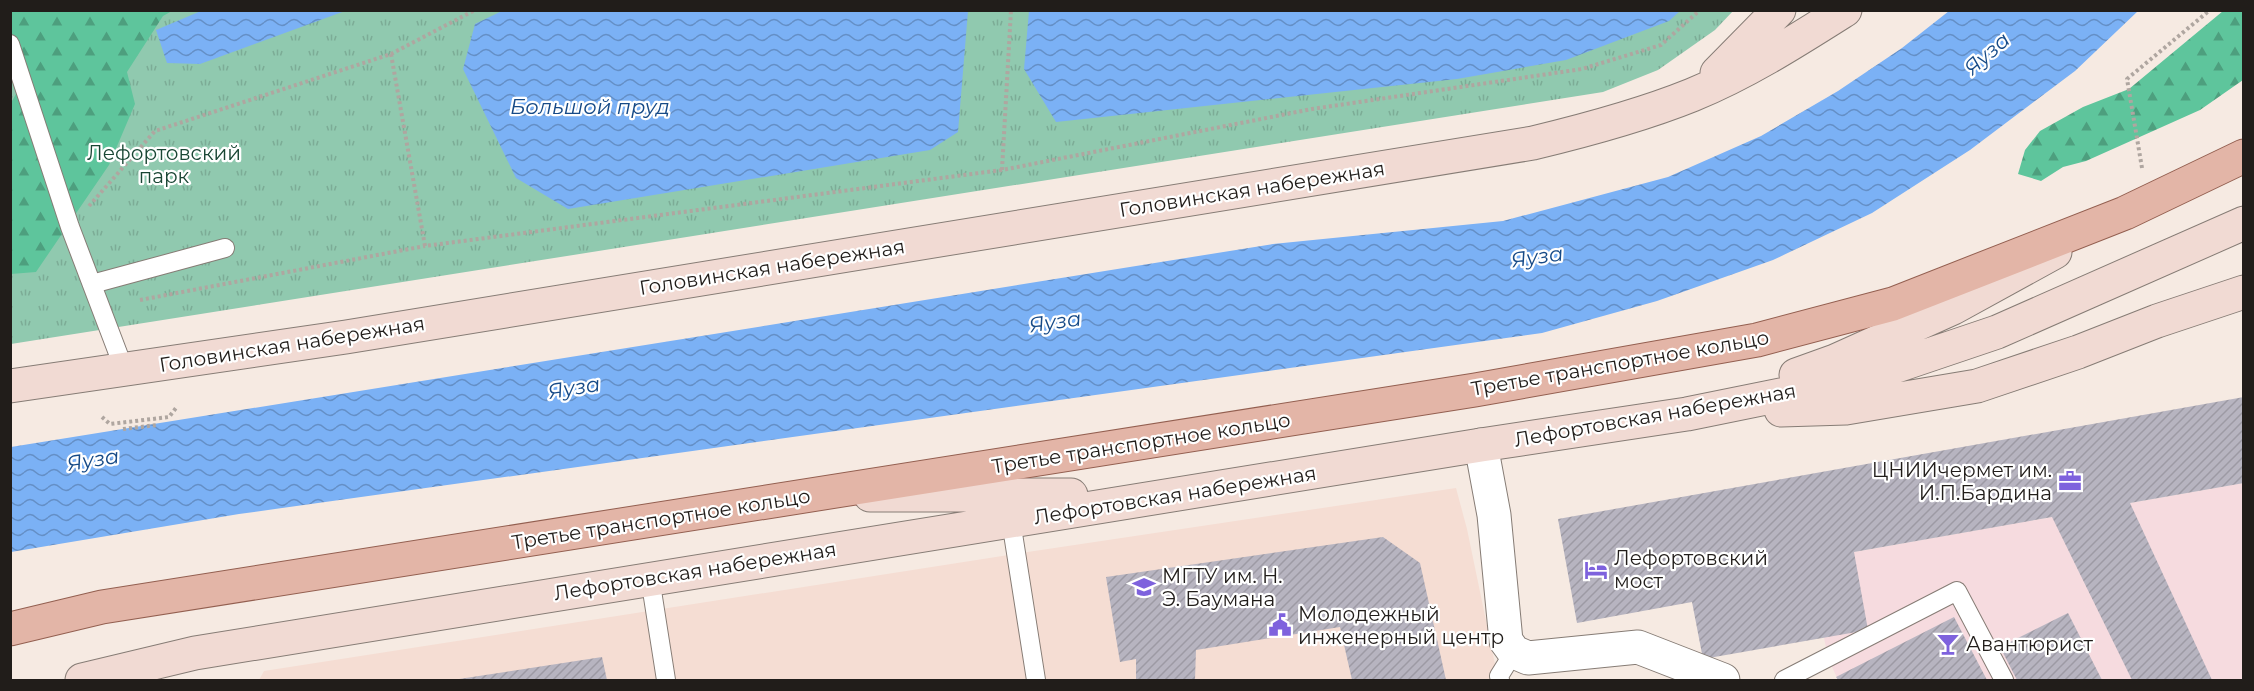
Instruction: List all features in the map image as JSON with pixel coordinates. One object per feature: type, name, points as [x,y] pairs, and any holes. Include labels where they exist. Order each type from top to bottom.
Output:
[{"type":"main road","points":[[1693,95],[1779,10]]},
{"type":"main road","name":"Головинская набережная","points":[[10,386],[358,335],[1533,143],[1617,122],[1693,95],[1760,63],[1845,10]]},
{"type":"main road","name":"Третье транспортное кольцо","points":[[10,628],[102,607],[1475,390],[1757,340],[1893,304],[2136,208],[2244,156]]},
{"type":"main road","points":[[1687,414],[1835,361],[1953,308],[2136,208]]},
{"type":"main road","name":"Лефортовская набережная","points":[[82,681],[195,652],[1481,445],[1687,414],[1855,380],[1986,336],[2244,223]]},
{"type":"main road","points":[[1687,414],[1846,408],[1977,386],[2244,292]]},
{"type":"main road","points":[[809,495],[1171,495]]},
{"type":"street","points":[[1481,445],[1494,514],[1507,666],[1528,658],[1638,647],[1723,681]]},
{"type":"lane","points":[[10,44],[70,227],[124,369]]},
{"type":"lane","points":[[92,284],[225,248]]},
{"type":"lane","points":[[1011,521],[1036,681]]},
{"type":"lane","points":[[650,578],[666,681]]},
{"type":"lane","points":[[1784,681],[1957,591],[2004,681]]},
{"type":"path","points":[[70,227],[155,131],[390,54],[475,10]]},
{"type":"path","points":[[1002,170],[1011,10]]},
{"type":"path","points":[[101,307],[425,246],[1002,170],[1312,109],[1582,69],[1661,45],[1700,10]]},
{"type":"path","points":[[2136,208],[2127,79],[2210,10]]},
{"type":"path","points":[[390,54],[425,246]]},
{"type":"path","points":[[102,417],[110,424],[169,417],[176,408]]},
{"type":"path","points":[[123,429],[157,425]]},
{"type":"shaded area","points":[[2243,483],[2243,680],[1838,680],[1828,658],[1809,560]]},
{"type":"shaded area","name":"МГТУ им. Н. Э. Баумана","points":[[1456,488],[1467,529],[1496,669],[1506,680],[259,680],[264,671]]},
{"type":"green space","name":"Лефортовский парк","points":[[11,11],[1733,11],[1715,30],[1658,70],[1603,92],[11,344]]},
{"type":"green space","points":[[11,11],[172,11],[163,16],[127,72],[135,104],[109,165],[36,272],[11,274],[10,105],[24,79],[11,65]]},
{"type":"green space","points":[[2223,11],[2243,11],[2243,80],[2200,110],[2086,161],[2063,167],[2041,181],[2018,174],[2025,150],[2040,131],[2083,107],[2129,89]]},
{"type":"water","points":[[1029,10],[1680,11],[1669,21],[1566,60],[1457,79],[1056,122],[1024,69]]},
{"type":"water","points":[[201,11],[345,11],[200,64],[167,63],[156,30]]},
{"type":"water","name":"Большой пруд","points":[[502,11],[968,11],[958,132],[930,150],[568,209],[516,178],[463,69],[475,24]]},
{"type":"water","name":"Яуза","points":[[1949,11],[2138,11],[2075,71],[1970,150],[1872,213],[1773,260],[1657,301],[1542,333],[239,514],[11,552],[11,447],[1273,244],[1503,221],[1668,177],[1761,136],[1838,91],[1902,48]]},
{"type":"building","points":[[2244,397],[2244,483],[2130,503],[2212,680],[2132,680],[2052,517],[1854,552],[1868,630],[1703,659],[1692,602],[1577,623],[1558,519]]},
{"type":"building","points":[[1383,537],[1420,563],[1446,680],[1352,680],[1340,627],[1196,650],[1195,680],[1136,680],[1136,659],[1120,662],[1106,577]]},
{"type":"building","points":[[2068,613],[2102,680],[2017,680],[2000,647]]},
{"type":"building","points":[[1954,617],[1987,680],[1838,680],[1836,677]]},
{"type":"building","points":[[602,657],[607,680],[459,680],[459,679]]},
{"type":"place","name":"ЦНИИчермет им. И.П.Бардина","points":[[2070,481]]},
{"type":"place","name":"Лефортовский мост","points":[[1596,570]]},
{"type":"place","name":"МГТУ им. Н. Э. Баумана","points":[[1144,587]]},
{"type":"place","name":"Молодежный инженерный центр","points":[[1280,625]]},
{"type":"place","name":"Авантюрист","points":[[1948,644]]}]
